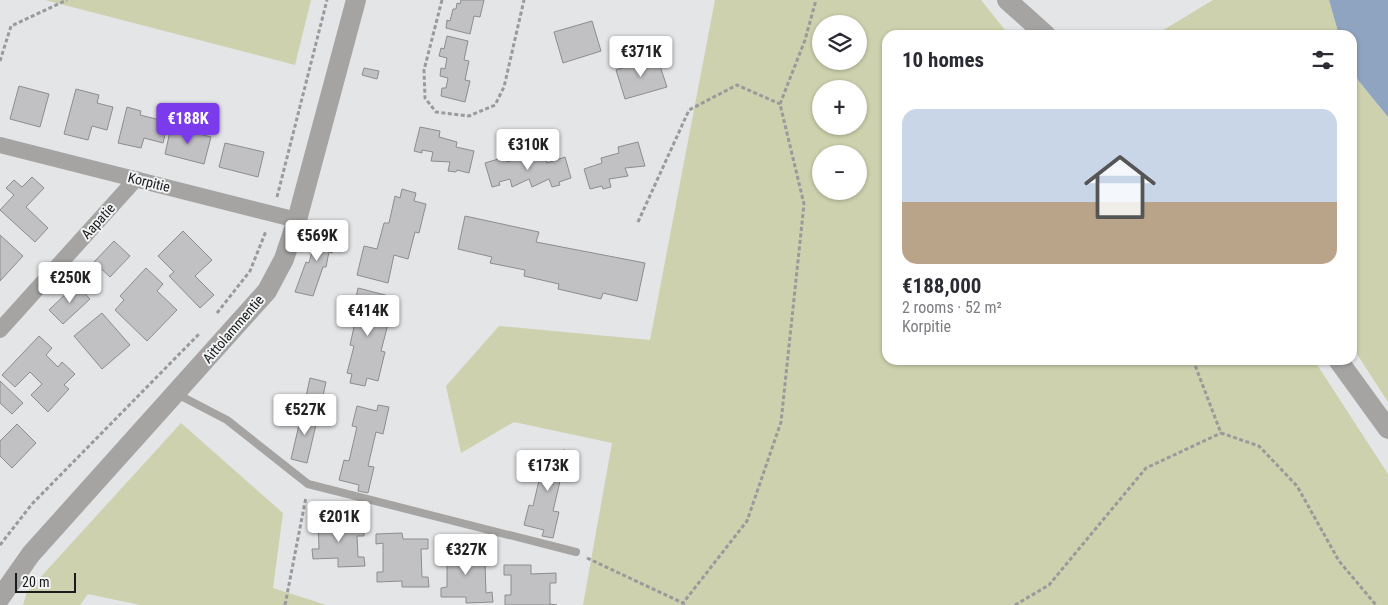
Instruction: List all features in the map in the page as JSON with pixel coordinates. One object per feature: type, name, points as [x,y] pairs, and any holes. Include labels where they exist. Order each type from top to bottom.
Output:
[{"type":"street","name":"Aittolammentie","points":[[0,598],[31,554],[177,394],[267,290],[284,258],[297,220],[356,0]]},
{"type":"street","points":[[1008,0],[1041,30]]},
{"type":"street","name":"Korpitie","points":[[0,145],[297,220]]},
{"type":"street","name":"Aapatie","points":[[0,330],[136,179]]},
{"type":"street","points":[[1342,365],[1388,429]]},
{"type":"lane","points":[[177,394],[227,420],[308,484],[576,552]]},
{"type":"path","points":[[0,60],[10,26],[67,0]]},
{"type":"path","points":[[211,321],[250,271],[272,214],[327,0]]},
{"type":"path","points":[[442,0],[424,70],[425,98],[436,112],[470,116],[495,105],[504,87],[524,0]]},
{"type":"path","points":[[576,552],[684,604],[747,521],[781,422],[804,204],[780,104],[805,40],[816,0]]},
{"type":"path","points":[[638,222],[689,110],[737,84],[780,104]]},
{"type":"path","points":[[0,545],[32,504],[204,328]]},
{"type":"path","points":[[1194,365],[1221,433]]},
{"type":"path","points":[[1015,605],[1049,585],[1146,468],[1221,433],[1259,446],[1297,486],[1339,561],[1376,605]]},
{"type":"path","points":[[285,605],[308,484]]},
{"type":"green space","points":[[45,0],[311,0],[295,65]]},
{"type":"green space","points":[[715,0],[981,0],[1005,30],[882,30],[882,365],[1317,365],[1388,474],[1388,605],[583,605],[612,443],[514,422],[461,453],[446,386],[499,326],[650,340]]},
{"type":"green space","points":[[1213,0],[1329,0],[1338,30],[1163,30]]},
{"type":"green space","points":[[1357,78],[1388,117],[1388,402],[1357,354]]},
{"type":"green space","points":[[181,423],[283,513],[273,588],[326,605],[140,605],[88,594],[80,605],[23,605],[27,592]]},
{"type":"water","points":[[1329,0],[1388,0],[1388,117],[1357,78],[1357,30],[1338,30]]},
{"type":"building","points":[[461,0],[484,0],[480,17],[474,16],[470,34],[446,28],[447,20],[450,21],[453,9],[456,9],[457,3],[460,4]]},
{"type":"building","points":[[592,21],[601,51],[563,63],[554,32]]},
{"type":"building","points":[[447,36],[468,41],[464,60],[469,61],[465,80],[470,81],[465,102],[441,96],[442,88],[446,88],[448,78],[440,76],[441,68],[445,69],[447,58],[439,56],[441,48],[444,49]]},
{"type":"building","points":[[657,57],[667,87],[625,99],[616,70]]},
{"type":"building","points":[[364,68],[379,71],[377,79],[362,75]]},
{"type":"building","points":[[19,86],[49,94],[40,127],[10,119]]},
{"type":"building","points":[[76,89],[99,95],[97,103],[113,107],[107,130],[92,126],[88,140],[64,134]]},
{"type":"building","points":[[127,107],[141,111],[140,115],[168,122],[163,143],[144,138],[141,148],[118,143]]},
{"type":"building","points":[[171,127],[211,137],[204,164],[165,154]]},
{"type":"building","points":[[420,127],[440,131],[439,137],[457,142],[456,147],[474,151],[469,173],[457,170],[456,172],[448,171],[450,162],[431,161],[433,152],[422,150],[422,153],[414,151]]},
{"type":"building","points":[[638,142],[645,166],[625,168],[628,176],[609,179],[611,187],[603,189],[602,186],[590,189],[584,169],[602,163],[601,158],[619,153],[618,147]]},
{"type":"building","points":[[225,143],[264,152],[258,177],[219,167]]},
{"type":"building","points":[[505,157],[507,162],[525,157],[527,163],[545,157],[547,163],[565,157],[571,178],[559,182],[560,185],[552,187],[549,179],[532,187],[529,179],[512,187],[510,179],[499,182],[500,185],[492,187],[485,163]]},
{"type":"building","points":[[32,177],[44,188],[26,207],[48,228],[35,242],[0,210],[14,195],[6,188],[14,180],[22,187]]},
{"type":"building","points":[[402,189],[416,193],[414,201],[426,204],[419,233],[415,232],[408,259],[394,255],[388,283],[357,275],[364,246],[377,249],[384,223],[389,223],[395,196],[400,198]]},
{"type":"building","points":[[465,216],[539,232],[536,242],[645,263],[637,301],[603,293],[601,299],[558,289],[559,284],[524,276],[525,270],[490,263],[492,257],[458,249]]},
{"type":"building","points":[[320,227],[338,231],[332,253],[329,252],[326,267],[323,267],[313,296],[295,292],[306,262],[309,263],[313,248],[316,248]]},
{"type":"building","points":[[183,231],[212,260],[195,276],[214,295],[200,308],[169,276],[174,272],[158,256]]},
{"type":"building","points":[[0,235],[23,256],[0,281]]},
{"type":"building","points":[[114,241],[130,256],[110,277],[94,262]]},
{"type":"building","points":[[146,268],[163,284],[157,291],[177,310],[147,341],[115,310],[124,300],[120,296]]},
{"type":"building","points":[[76,284],[90,299],[63,324],[49,310]]},
{"type":"building","points":[[358,288],[389,296],[383,323],[388,324],[381,351],[385,352],[378,381],[367,378],[365,386],[350,383],[352,374],[347,373],[354,346],[350,345],[356,318],[352,317]]},
{"type":"building","points":[[102,313],[130,345],[102,369],[74,336]]},
{"type":"building","points":[[39,336],[52,348],[46,355],[58,367],[62,362],[75,374],[64,385],[69,389],[48,412],[31,395],[42,384],[30,372],[15,387],[2,375]]},
{"type":"building","points":[[310,378],[326,382],[321,405],[305,401]]},
{"type":"building","points":[[0,381],[23,403],[12,414],[0,403]]},
{"type":"building","points":[[378,405],[389,407],[383,434],[376,432],[368,466],[374,467],[368,493],[358,491],[359,485],[339,480],[344,460],[349,461],[357,427],[352,426],[357,406],[377,411]]},
{"type":"building","points":[[303,408],[319,412],[307,463],[291,459]]},
{"type":"building","points":[[17,424],[36,443],[12,468],[0,456],[0,441]]},
{"type":"building","points":[[563,450],[574,452],[567,478],[561,477],[553,511],[559,512],[553,538],[542,536],[544,530],[524,525],[529,505],[533,506],[541,472],[537,471],[542,451],[562,456]]},
{"type":"building","points":[[318,518],[339,518],[339,527],[364,526],[364,536],[357,536],[358,557],[364,557],[365,566],[338,567],[338,558],[313,559],[312,549],[319,549]]},
{"type":"building","points":[[402,533],[403,539],[428,539],[428,549],[421,549],[422,577],[428,577],[429,587],[402,587],[402,581],[377,582],[377,572],[383,572],[383,543],[376,544],[376,534]]},
{"type":"building","points":[[440,549],[466,549],[466,555],[491,554],[492,564],[485,564],[486,593],[492,592],[493,602],[466,603],[466,597],[441,597],[441,588],[447,587],[447,559],[440,559]]},
{"type":"building","points":[[504,565],[531,565],[531,574],[556,573],[556,583],[550,583],[550,604],[557,605],[505,605],[505,595],[511,595],[511,575],[504,575]]}]
